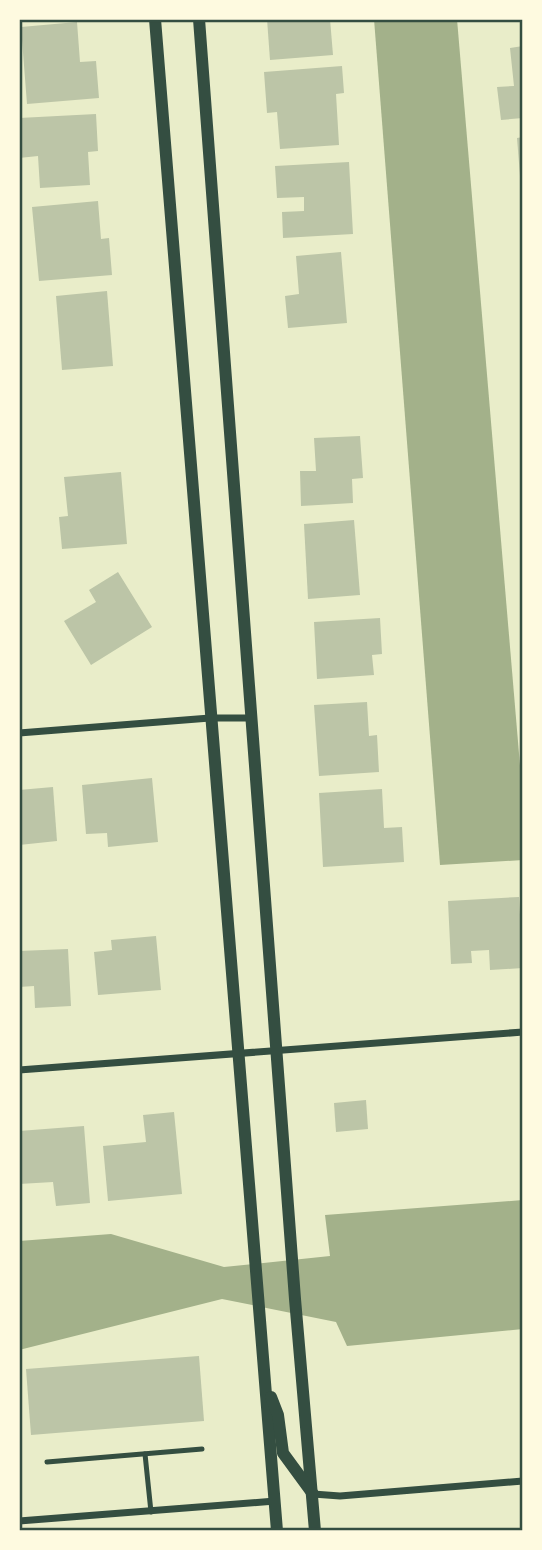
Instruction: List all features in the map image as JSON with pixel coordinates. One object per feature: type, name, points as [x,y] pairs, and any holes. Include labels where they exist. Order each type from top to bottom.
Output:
[{"type":"street","points":[[155,19],[277,1531]]},
{"type":"street","points":[[198,19],[298,1345],[315,1531]]},
{"type":"street","points":[[19,733],[210,718],[252,718]]},
{"type":"street","points":[[19,1070],[523,1032]]},
{"type":"street","points":[[266,1385],[278,1415],[283,1453],[313,1494],[340,1496],[523,1481]]},
{"type":"street","points":[[19,1521],[275,1501]]},
{"type":"lane","points":[[47,1462],[202,1449]]},
{"type":"lane","points":[[145,1454],[150,1512]]},
{"type":"shaded area","points":[[374,19],[457,19],[523,801],[523,860],[440,865]]},
{"type":"shaded area","points":[[523,1200],[523,1329],[347,1346],[336,1322],[222,1299],[19,1350],[19,1241],[111,1234],[224,1267],[330,1256],[325,1215]]},
{"type":"building","points":[[267,19],[330,19],[333,55],[270,60]]},
{"type":"building","points":[[77,22],[80,62],[96,61],[99,98],[27,104],[21,27]]},
{"type":"building","points":[[523,46],[523,118],[501,120],[497,87],[514,86],[510,48]]},
{"type":"building","points":[[342,66],[344,93],[336,94],[339,145],[280,149],[277,112],[267,113],[264,72]]},
{"type":"building","points":[[96,114],[98,151],[88,152],[90,185],[40,188],[38,156],[19,158],[19,118]]},
{"type":"building","points":[[523,137],[523,188],[521,188],[517,138]]},
{"type":"building","points":[[349,162],[353,234],[283,238],[282,212],[304,211],[304,197],[277,198],[275,166]]},
{"type":"building","points":[[98,201],[101,239],[109,238],[112,275],[39,281],[32,207]]},
{"type":"building","points":[[341,252],[347,323],[288,328],[285,296],[299,294],[296,256]]},
{"type":"building","points":[[107,291],[113,366],[62,370],[56,296]]},
{"type":"building","points":[[360,436],[363,478],[352,479],[353,503],[301,506],[300,471],[316,471],[314,438]]},
{"type":"building","points":[[121,472],[127,544],[62,549],[59,517],[68,516],[64,477]]},
{"type":"building","points":[[354,520],[360,595],[308,599],[304,524]]},
{"type":"building","points":[[118,572],[152,627],[91,665],[64,621],[96,602],[89,590]]},
{"type":"building","points":[[380,618],[382,654],[372,655],[374,675],[317,679],[314,622]]},
{"type":"building","points":[[367,702],[369,736],[377,735],[379,772],[319,776],[314,705]]},
{"type":"building","points":[[152,778],[158,842],[108,847],[107,833],[86,834],[82,785]]},
{"type":"building","points":[[53,787],[57,841],[19,845],[19,790]]},
{"type":"building","points":[[382,789],[384,828],[402,827],[404,862],[323,867],[319,793]]},
{"type":"building","points":[[519,897],[523,968],[490,970],[489,950],[471,951],[472,963],[451,964],[448,901]]},
{"type":"building","points":[[156,936],[161,990],[98,995],[94,952],[112,950],[111,940]]},
{"type":"building","points":[[68,949],[71,1006],[35,1008],[34,986],[19,987],[19,951]]},
{"type":"building","points":[[366,1100],[368,1129],[336,1132],[334,1103]]},
{"type":"building","points":[[174,1112],[182,1194],[108,1201],[103,1146],[146,1142],[143,1115]]},
{"type":"building","points":[[84,1126],[90,1203],[56,1206],[53,1182],[19,1184],[19,1131]]},
{"type":"building","points":[[199,1356],[204,1421],[31,1435],[26,1369]]}]
